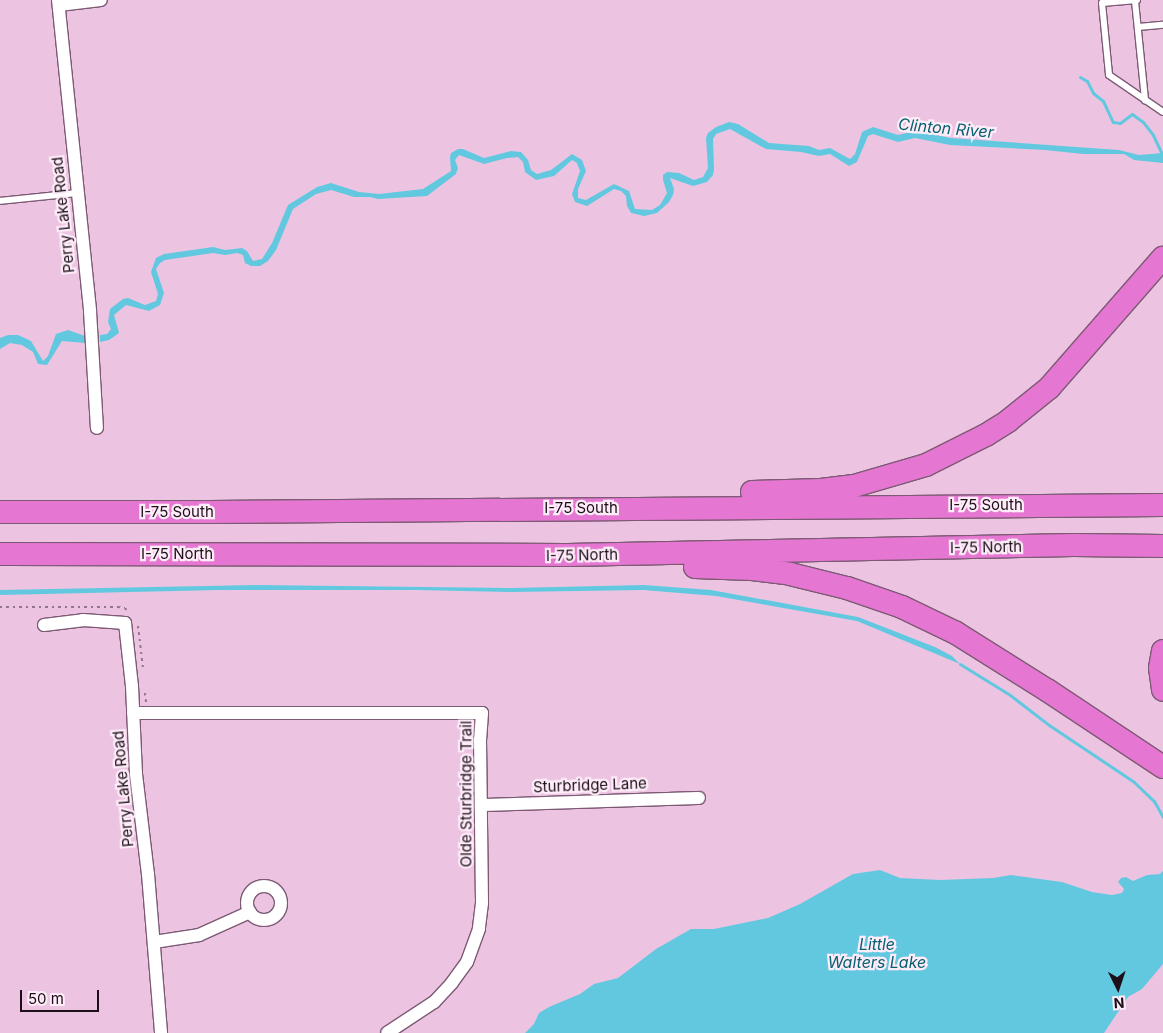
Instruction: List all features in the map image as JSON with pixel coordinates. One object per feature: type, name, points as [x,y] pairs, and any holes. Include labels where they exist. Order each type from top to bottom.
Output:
[{"type":"highway","points":[[523,508],[707,493],[821,490],[854,486],[926,465],[986,435],[1008,421],[1049,388],[1163,258]]},
{"type":"highway","name":"I-75 South","points":[[0,512],[1163,505]]},
{"type":"highway","name":"I-75 North","points":[[0,554],[568,555],[1064,545],[1163,546]]},
{"type":"highway","points":[[568,555],[583,563],[752,569],[790,574],[847,588],[902,607],[964,638],[1163,767]]},
{"type":"highway","points":[[1163,651],[1160,668],[1163,690]]},
{"type":"street","points":[[58,3],[101,0]]},
{"type":"street","name":"Perry Lake Road","points":[[58,3],[90,311],[97,428]]},
{"type":"street","name":"Perry Lake Road","points":[[44,625],[83,620],[125,624],[161,1033]]},
{"type":"street","name":"Olde Sturbridge Trail","points":[[133,713],[482,713],[480,739],[483,805],[482,903],[479,929],[467,962],[452,983],[434,1002],[387,1033]]},
{"type":"street","name":"Sturbridge Lane","points":[[483,805],[698,798]]},
{"type":"street","points":[[154,942],[199,935],[250,912]]},
{"type":"lane","points":[[1146,100],[1136,1],[1102,3],[1109,75],[1163,112]]},
{"type":"lane","points":[[1138,27],[1163,25]]},
{"type":"lane","points":[[0,201],[77,193]]},
{"type":"water","points":[[729,122],[738,124],[769,143],[809,146],[819,150],[830,148],[850,159],[855,154],[862,132],[873,127],[898,135],[915,131],[951,138],[1119,150],[1139,155],[1163,153],[1163,163],[1134,160],[1124,154],[1083,154],[950,145],[915,138],[898,142],[873,134],[868,136],[857,162],[849,166],[830,154],[819,156],[801,152],[766,149],[730,129],[716,134],[713,139],[714,169],[713,175],[707,182],[693,186],[670,178],[674,189],[669,202],[657,213],[644,216],[631,213],[627,206],[626,196],[621,191],[614,189],[587,206],[575,202],[572,194],[580,171],[577,163],[572,160],[554,176],[536,180],[525,172],[523,162],[518,157],[484,164],[459,155],[455,160],[458,168],[456,174],[427,196],[378,199],[354,197],[331,190],[316,194],[293,209],[276,250],[268,261],[260,266],[251,266],[245,263],[243,255],[237,253],[225,255],[213,253],[165,260],[156,269],[164,293],[160,305],[149,311],[126,305],[114,315],[119,333],[109,340],[100,342],[100,335],[107,334],[111,329],[108,322],[110,309],[123,299],[128,298],[145,305],[156,301],[158,294],[151,272],[156,258],[164,254],[213,247],[225,250],[242,248],[247,251],[253,261],[262,259],[272,243],[288,205],[317,187],[331,183],[359,192],[379,194],[423,189],[451,171],[451,153],[458,149],[463,149],[484,158],[511,151],[521,152],[528,160],[531,170],[537,174],[551,170],[572,154],[582,160],[586,171],[578,189],[578,198],[586,200],[614,184],[629,191],[635,209],[652,210],[660,205],[667,193],[663,175],[667,172],[679,173],[694,180],[703,177],[708,168],[706,138],[708,133],[716,127]]},
{"type":"water","points":[[68,330],[85,336],[85,343],[62,341],[47,365],[38,364],[33,352],[22,345],[10,343],[0,349],[0,338],[8,335],[18,335],[31,341],[43,361],[48,356],[56,334]]},
{"type":"water","points":[[257,585],[512,588],[644,585],[711,590],[858,617],[935,647],[952,656],[960,664],[857,621],[716,596],[643,590],[512,592],[219,590],[0,595],[0,590]]},
{"type":"water","name":"Little Walters Lake","points":[[880,870],[900,878],[940,880],[993,878],[1011,875],[1062,882],[1092,892],[1112,895],[1122,893],[1124,889],[1118,882],[1121,878],[1126,877],[1133,881],[1147,875],[1161,874],[1163,875],[1163,964],[1142,989],[1128,997],[1104,1033],[525,1033],[534,1024],[539,1013],[580,994],[594,984],[618,978],[656,949],[691,929],[714,929],[768,918],[800,904],[853,874]]},
{"type":"waterway","points":[[1080,77],[1087,81],[1093,93],[1103,101],[1113,122],[1120,123],[1132,114],[1143,122],[1153,135],[1163,156]]},
{"type":"waterway","points":[[960,664],[1010,695],[1049,725],[1134,782],[1154,801],[1163,817]]},
{"type":"water label","name":"Clinton River","points":[[946,128]]}]
